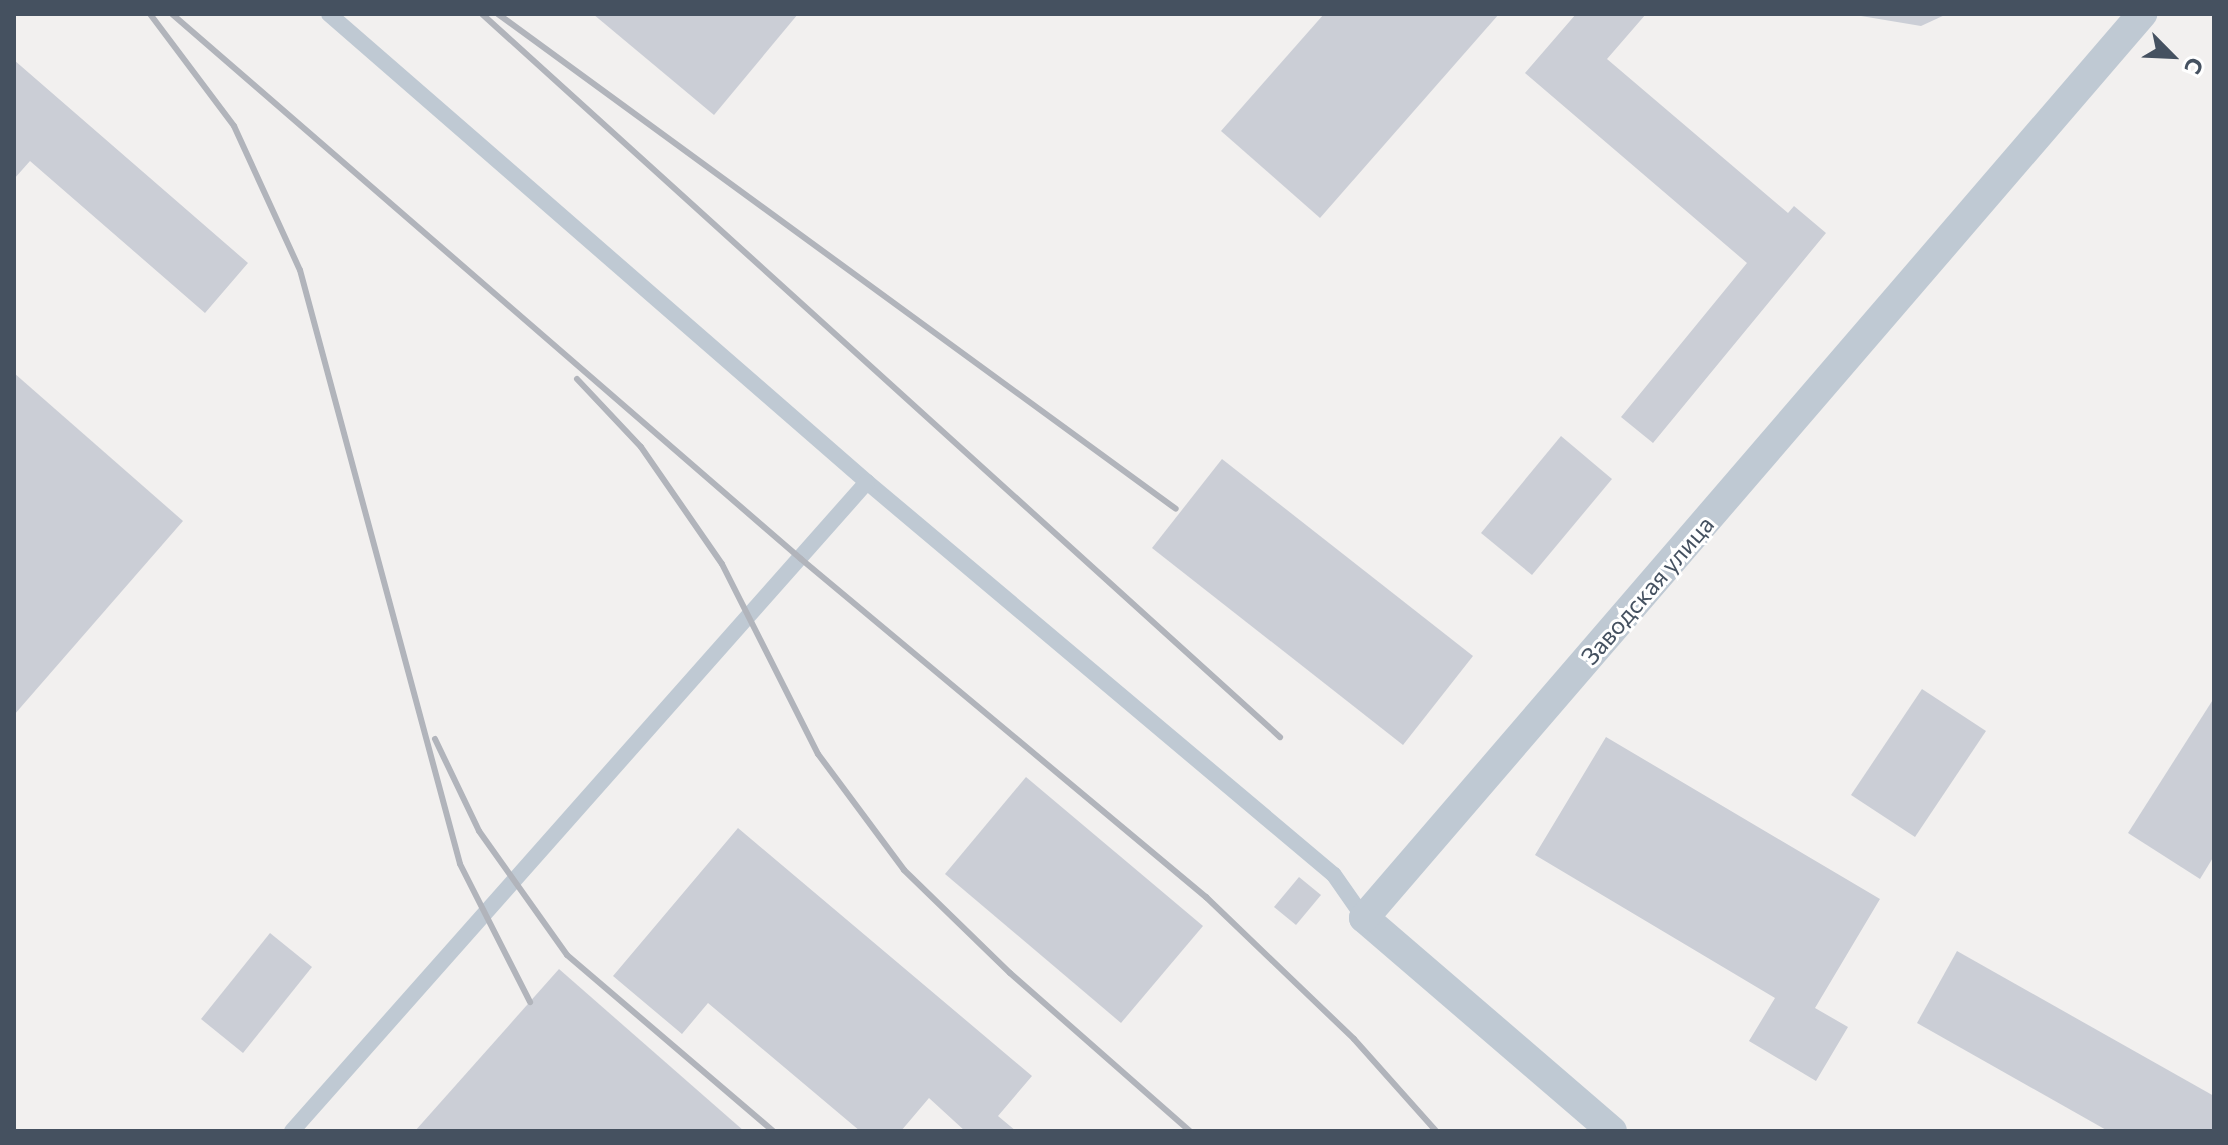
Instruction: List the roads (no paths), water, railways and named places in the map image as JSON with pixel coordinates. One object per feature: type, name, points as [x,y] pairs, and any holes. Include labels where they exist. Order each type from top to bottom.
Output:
[{"type":"street","name":"Заводская улица","points":[[1364,918],[2142,14]]},
{"type":"street","points":[[1364,918],[1612,1131]]},
{"type":"lane","points":[[329,14],[867,482],[1334,875],[1364,918]]},
{"type":"lane","points":[[292,1131],[867,482]]},
{"type":"railway","points":[[150,14],[234,126],[300,270],[460,864],[530,1002]]},
{"type":"railway","points":[[172,14],[801,559],[1206,897],[1354,1039],[1436,1131]]},
{"type":"railway","points":[[482,14],[1280,737]]},
{"type":"railway","points":[[498,14],[1176,509]]},
{"type":"railway","points":[[577,379],[641,447],[722,564],[818,754],[904,870],[1010,973],[1190,1131]]},
{"type":"railway","points":[[435,739],[479,831],[567,955],[773,1131]]}]
